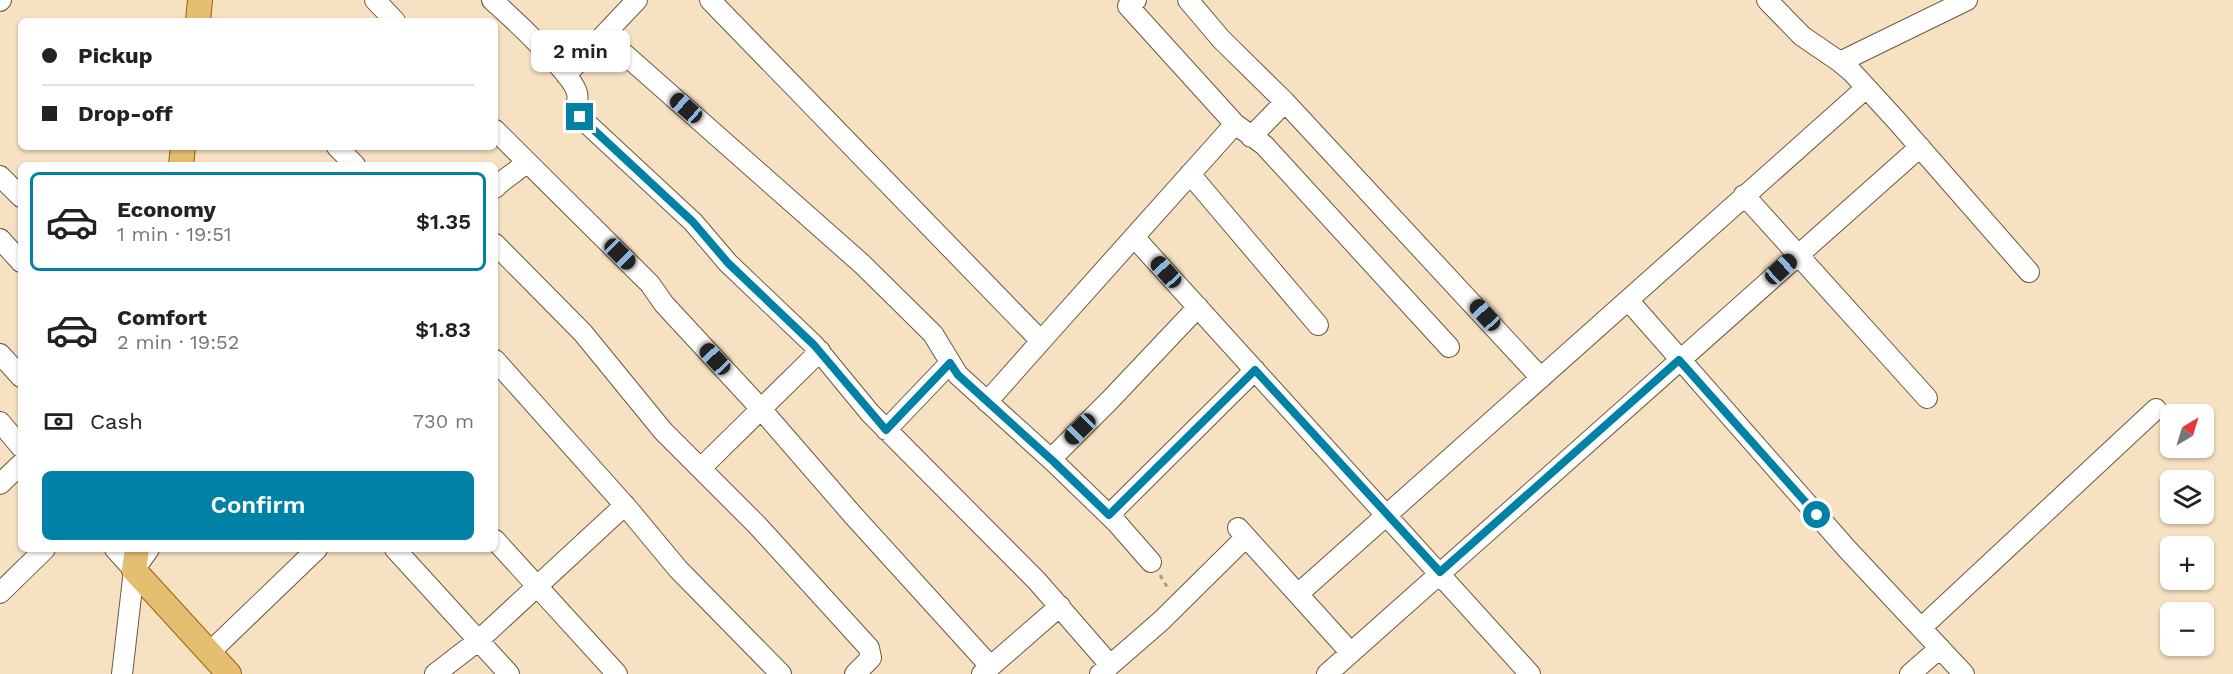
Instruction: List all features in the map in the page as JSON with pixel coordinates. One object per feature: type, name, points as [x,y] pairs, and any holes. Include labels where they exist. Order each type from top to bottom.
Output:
[{"type":"main road","points":[[198,18],[200,0]]},
{"type":"main road","points":[[135,559],[229,674]]},
{"type":"street","points":[[375,0],[392,18]]},
{"type":"street","points":[[492,0],[533,38],[574,83],[578,94],[575,106],[580,117],[693,222],[728,263],[820,351],[886,430],[1060,606],[1105,669],[1178,604],[1242,532],[1351,653]]},
{"type":"street","points":[[566,75],[637,0]]},
{"type":"street","points":[[710,0],[1041,341]]},
{"type":"street","points":[[1136,0],[1128,6],[1234,124],[1264,145],[1449,347]]},
{"type":"street","points":[[1188,0],[1221,39],[1285,102],[1541,378]]},
{"type":"street","points":[[1767,0],[1802,36],[1840,62],[1866,88],[2029,272]]},
{"type":"street","points":[[1840,62],[1967,0]]},
{"type":"street","points":[[604,36],[862,264],[933,334],[958,375],[1109,515],[1151,562]]},
{"type":"street","points":[[1298,594],[1866,88]]},
{"type":"street","points":[[1251,137],[1285,102]]},
{"type":"street","points":[[987,402],[1234,124]]},
{"type":"street","points":[[498,133],[650,284],[664,304],[761,409],[986,670],[1060,606]]},
{"type":"street","points":[[1327,674],[1920,147]]},
{"type":"street","points":[[340,150],[352,162]]},
{"type":"street","points":[[498,185],[526,162]]},
{"type":"street","points":[[1190,174],[1318,325]]},
{"type":"street","points":[[0,176],[18,194]]},
{"type":"street","points":[[1744,195],[1928,398]]},
{"type":"street","points":[[1134,237],[1440,572],[1530,674]]},
{"type":"street","points":[[0,240],[18,259]]},
{"type":"street","points":[[498,247],[583,333],[663,431],[702,467],[869,648],[871,658],[855,674]]},
{"type":"street","points":[[1628,300],[1847,549],[1964,674]]},
{"type":"street","points":[[1051,459],[1198,307]]},
{"type":"street","points":[[702,467],[820,351]]},
{"type":"street","points":[[0,354],[18,374]]},
{"type":"street","points":[[498,363],[625,505],[678,569],[782,674]]},
{"type":"street","points":[[886,430],[950,363]]},
{"type":"street","points":[[1109,515],[1255,370]]},
{"type":"street","points":[[1921,628],[2156,409]]},
{"type":"street","points":[[0,422],[18,443]]},
{"type":"street","points":[[0,484],[18,467]]},
{"type":"street","points":[[435,674],[479,640],[625,505]]},
{"type":"street","points":[[498,543],[617,674]]},
{"type":"street","points":[[0,593],[42,552]]},
{"type":"street","points":[[121,552],[135,559],[122,674]]},
{"type":"street","points":[[210,652],[314,552]]},
{"type":"street","points":[[399,552],[509,674]]},
{"type":"street","points":[[1910,674],[1940,648]]},
{"type":"path","points":[[1151,562],[1178,604]]},
{"type":"route","points":[[580,117],[693,222],[728,263],[814,345],[886,430],[950,363],[958,375],[1109,515],[1255,370],[1440,572],[1679,360],[1817,515]]}]
